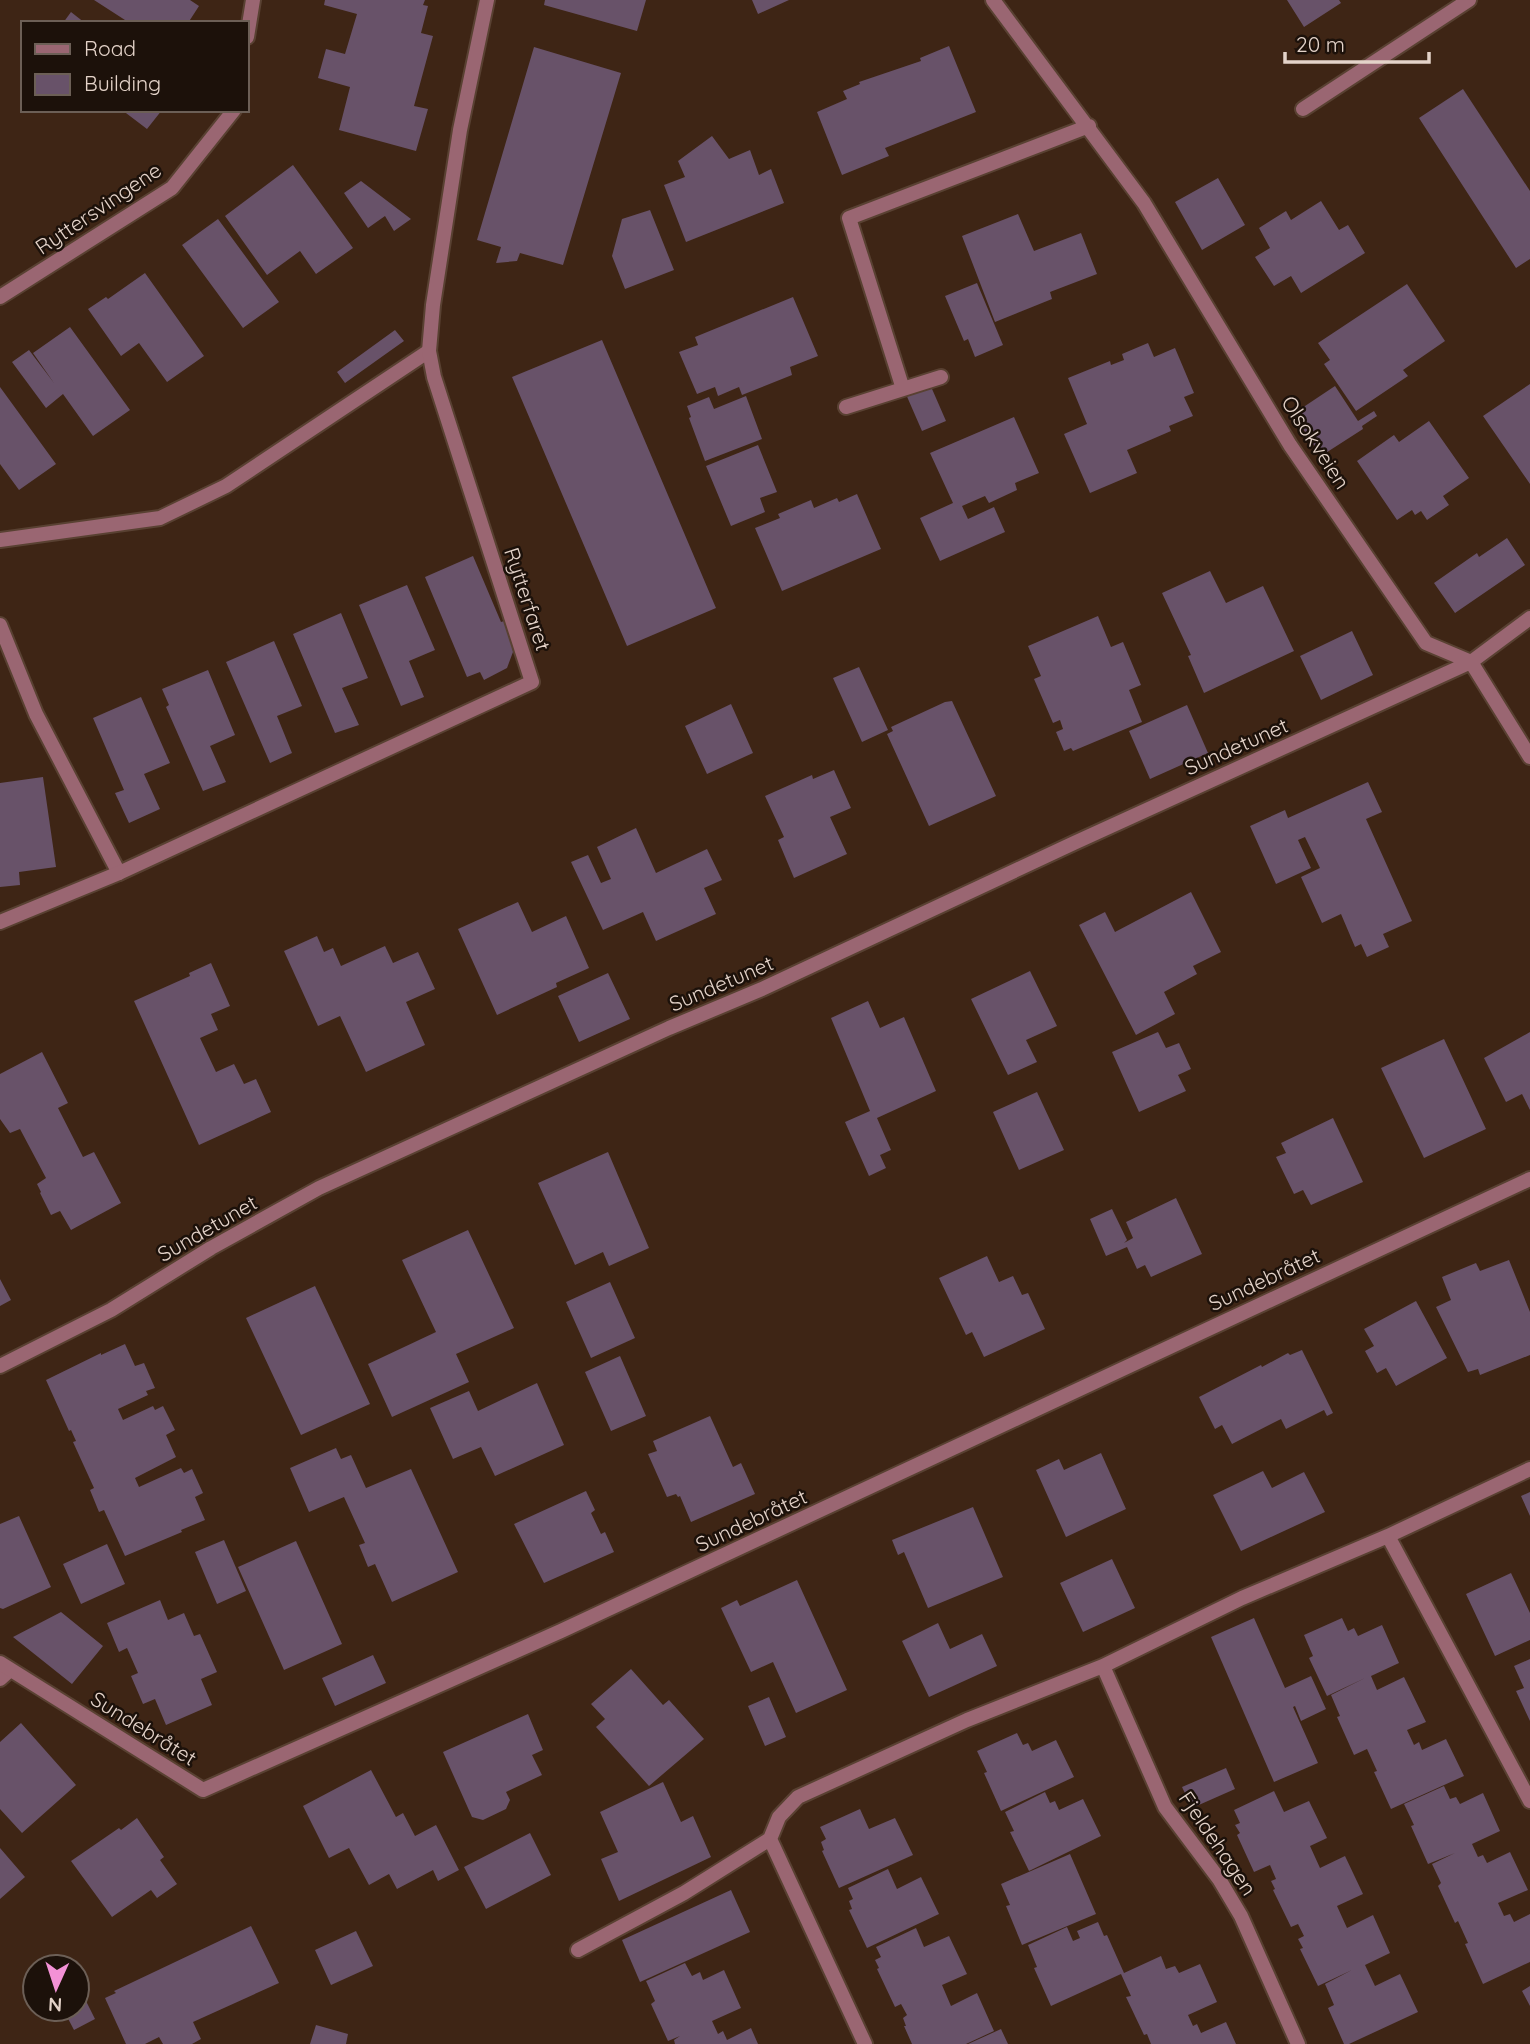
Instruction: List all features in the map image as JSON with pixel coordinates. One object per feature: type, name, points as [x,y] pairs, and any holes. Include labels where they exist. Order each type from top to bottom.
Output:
[{"type":"street","points":[[248,31],[253,0]]},
{"type":"street","name":"Rytterfaret","points":[[0,922],[119,873],[532,682],[434,377],[429,351],[433,305],[460,130],[487,0]]},
{"type":"street","name":"Olsokveien","points":[[993,0],[1144,203],[1290,445],[1426,643],[1471,663]]},
{"type":"street","points":[[1303,109],[1469,0]]},
{"type":"street","name":"Ryttersvingene","points":[[0,297],[172,188],[232,112]]},
{"type":"street","points":[[903,389],[849,218],[1089,126]]},
{"type":"street","points":[[0,540],[160,518],[226,486],[429,351]]},
{"type":"street","points":[[846,407],[941,377]]},
{"type":"street","name":"Sundetunet","points":[[0,1366],[111,1310],[211,1248],[319,1188],[669,1028],[762,989],[1074,843],[1471,663],[1530,618]]},
{"type":"street","points":[[0,625],[36,714],[119,873]]},
{"type":"street","points":[[1471,663],[1530,757]]},
{"type":"street","name":"Sundebråtet","points":[[3,1671],[204,1790],[561,1631],[1530,1179]]},
{"type":"street","points":[[578,1950],[684,1893],[770,1839],[779,1817],[798,1797],[967,1720],[1103,1665],[1242,1598],[1388,1536],[1530,1469]]},
{"type":"street","points":[[1388,1536],[1530,1801]]},
{"type":"street","name":"Fjeldehagen","points":[[1103,1665],[1166,1807],[1219,1879],[1241,1916],[1298,2044]]},
{"type":"street","points":[[770,1839],[865,2044]]},
{"type":"building","points":[[94,0],[190,0],[199,6],[189,21],[125,20]]},
{"type":"building","points":[[325,0],[425,0],[423,5],[428,6],[421,33],[433,36],[414,106],[428,109],[416,151],[339,130],[350,87],[318,78],[326,49],[345,54],[357,14],[324,5]]},
{"type":"building","points":[[545,0],[646,0],[637,31],[544,5]]},
{"type":"building","points":[[752,0],[789,0],[758,14]]},
{"type":"building","points":[[1287,0],[1339,0],[1341,3],[1304,27]]},
{"type":"building","points":[[71,12],[82,21],[64,21]]},
{"type":"building","points":[[949,46],[976,112],[885,148],[889,156],[842,175],[817,112],[847,99],[843,91],[860,84],[859,82],[921,61],[920,58]]},
{"type":"building","points":[[534,47],[621,73],[563,265],[520,253],[517,261],[496,263],[501,247],[477,240]]},
{"type":"building","points":[[1463,89],[1530,191],[1530,259],[1516,268],[1419,118]]},
{"type":"building","points":[[125,112],[160,112],[147,129]]},
{"type":"building","points":[[712,136],[729,159],[750,150],[759,175],[771,169],[784,203],[686,242],[664,185],[685,177],[678,161]]},
{"type":"building","points":[[293,165],[353,248],[316,274],[300,251],[267,275],[225,216]]},
{"type":"building","points":[[1218,178],[1245,225],[1202,250],[1175,202]]},
{"type":"building","points":[[361,181],[411,219],[394,231],[385,216],[368,228],[344,193]]},
{"type":"building","points":[[1321,201],[1339,230],[1348,225],[1365,253],[1301,293],[1291,276],[1274,286],[1255,257],[1270,248],[1259,228],[1286,211],[1291,220]]},
{"type":"building","points":[[650,210],[674,270],[625,289],[612,256],[622,219]]},
{"type":"building","points":[[1018,214],[1034,251],[1081,233],[1097,274],[1050,292],[1052,299],[995,322],[962,236]]},
{"type":"building","points":[[218,219],[279,302],[243,328],[182,245]]},
{"type":"building","points":[[145,273],[204,356],[167,382],[139,343],[121,356],[88,309],[106,297],[108,299]]},
{"type":"building","points":[[977,283],[1003,345],[975,357],[968,339],[964,341],[945,296]]},
{"type":"building","points":[[1407,284],[1445,341],[1403,370],[1408,376],[1356,411],[1324,364],[1330,360],[1318,343]]},
{"type":"building","points":[[793,297],[818,356],[790,367],[792,375],[742,395],[739,387],[718,396],[715,387],[697,394],[679,352],[698,345],[695,337]]},
{"type":"building","points":[[70,327],[130,410],[93,436],[63,394],[46,408],[12,362],[29,350],[54,383],[33,353]]},
{"type":"building","points":[[395,330],[404,341],[345,383],[337,372]]},
{"type":"building","points":[[602,340],[716,608],[627,646],[512,377]]},
{"type":"building","points":[[1148,343],[1154,357],[1175,348],[1194,393],[1184,397],[1193,416],[1169,426],[1171,431],[1127,450],[1137,473],[1090,493],[1064,434],[1087,424],[1068,378],[1110,361],[1111,365],[1124,360],[1122,354]]},
{"type":"building","points":[[929,382],[946,421],[922,431],[905,392]]},
{"type":"building","points":[[1530,384],[1530,484],[1483,416]]},
{"type":"building","points":[[1335,386],[1358,421],[1374,411],[1377,416],[1362,426],[1363,429],[1321,456],[1293,414]]},
{"type":"building","points":[[0,387],[56,464],[19,490],[0,464]]},
{"type":"building","points":[[746,396],[762,439],[705,461],[687,406],[709,397],[714,409]]},
{"type":"building","points":[[1014,417],[1039,473],[1015,483],[1017,490],[989,503],[985,496],[962,506],[968,519],[994,507],[1005,532],[940,561],[920,518],[953,503],[930,453]]},
{"type":"building","points":[[1429,421],[1469,478],[1443,496],[1449,505],[1427,520],[1421,511],[1415,515],[1412,510],[1397,520],[1357,461],[1394,435],[1399,442]]},
{"type":"building","points":[[758,445],[777,492],[760,498],[765,512],[731,526],[706,466]]},
{"type":"building","points":[[857,494],[881,549],[782,591],[755,528],[780,518],[778,514],[811,500],[814,508],[837,498],[839,502]]},
{"type":"building","points":[[1507,538],[1525,565],[1455,613],[1434,583],[1477,553],[1479,557]]},
{"type":"building","points":[[473,556],[501,622],[504,621],[513,652],[507,668],[484,680],[480,672],[467,677],[425,577]]},
{"type":"building","points":[[1210,571],[1226,603],[1263,586],[1294,651],[1204,693],[1188,656],[1191,655],[1162,593]]},
{"type":"building","points":[[407,585],[435,650],[409,661],[424,697],[401,706],[359,605]]},
{"type":"building","points":[[341,613],[368,678],[342,688],[359,725],[335,733],[293,634]]},
{"type":"building","points":[[1098,616],[1111,647],[1123,642],[1141,685],[1129,690],[1142,722],[1073,751],[1071,748],[1064,751],[1056,732],[1063,729],[1060,720],[1053,723],[1034,679],[1041,676],[1028,646]]},
{"type":"building","points":[[1352,631],[1373,675],[1321,700],[1300,656]]},
{"type":"building","points":[[274,641],[302,706],[277,716],[292,753],[270,763],[226,662]]},
{"type":"building","points":[[859,667],[888,730],[862,742],[833,678]]},
{"type":"building","points":[[208,670],[235,735],[210,746],[226,782],[203,791],[166,707],[169,705],[162,689]]},
{"type":"building","points":[[141,697],[170,763],[144,774],[160,809],[129,823],[115,793],[124,790],[93,718]]},
{"type":"building","points":[[952,701],[996,796],[929,826],[887,734],[893,731],[891,727]]},
{"type":"building","points":[[731,704],[753,753],[707,774],[685,726]]},
{"type":"building","points":[[1187,705],[1208,753],[1150,779],[1129,731]]},
{"type":"building","points":[[834,770],[851,808],[830,817],[847,854],[794,878],[778,840],[784,837],[765,796],[812,775],[813,779]]},
{"type":"building","points":[[43,777],[56,867],[19,872],[20,885],[0,887],[0,783]]},
{"type":"building","points":[[1368,782],[1382,812],[1366,819],[1412,921],[1383,934],[1389,947],[1367,957],[1361,944],[1355,947],[1341,914],[1322,923],[1301,877],[1320,868],[1305,837],[1298,840],[1311,868],[1276,884],[1250,826],[1285,810],[1288,818]]},
{"type":"building","points":[[636,828],[656,873],[707,849],[722,880],[704,888],[716,914],[656,941],[643,912],[603,930],[571,862],[588,855],[601,883],[611,879],[597,847]]},
{"type":"building","points":[[1191,892],[1221,952],[1193,966],[1197,974],[1164,992],[1175,1014],[1136,1035],[1079,925],[1105,912],[1115,932]]},
{"type":"building","points":[[518,902],[532,932],[566,916],[589,968],[556,983],[557,987],[497,1015],[458,929]]},
{"type":"building","points":[[317,936],[324,952],[333,948],[341,966],[385,946],[393,963],[418,952],[435,989],[406,1002],[425,1045],[366,1072],[340,1016],[318,1026],[284,951]]},
{"type":"building","points":[[211,963],[230,1006],[211,1014],[218,1030],[200,1038],[216,1072],[234,1064],[244,1084],[256,1079],[271,1112],[199,1145],[134,1001],[190,976],[189,973]]},
{"type":"building","points":[[1030,971],[1057,1026],[1026,1040],[1037,1062],[1008,1075],[971,999]]},
{"type":"building","points":[[608,973],[630,1019],[579,1042],[558,996]]},
{"type":"building","points":[[868,1001],[880,1028],[904,1017],[936,1091],[877,1118],[891,1150],[880,1155],[886,1168],[869,1176],[845,1122],[870,1111],[831,1018]]},
{"type":"building","points":[[1158,1032],[1166,1048],[1179,1043],[1191,1069],[1178,1075],[1186,1091],[1139,1112],[1112,1052]]},
{"type":"building","points":[[1530,1032],[1530,1110],[1522,1094],[1506,1102],[1484,1058]]},
{"type":"building","points":[[1444,1039],[1486,1129],[1424,1158],[1381,1068]]},
{"type":"building","points":[[42,1052],[68,1103],[58,1108],[83,1157],[94,1152],[121,1203],[71,1230],[60,1211],[51,1215],[37,1184],[46,1178],[20,1129],[10,1133],[0,1119],[0,1074]]},
{"type":"building","points":[[1037,1092],[1064,1150],[1019,1170],[993,1112]]},
{"type":"building","points":[[1333,1118],[1363,1182],[1311,1205],[1303,1190],[1294,1194],[1276,1157],[1286,1153],[1281,1143]]},
{"type":"building","points":[[608,1152],[649,1248],[609,1266],[603,1252],[575,1265],[538,1183]]},
{"type":"building","points":[[1176,1198],[1202,1254],[1151,1277],[1145,1265],[1137,1269],[1127,1247],[1106,1256],[1090,1219],[1112,1209],[1127,1240],[1124,1243],[1133,1238],[1126,1222]]},
{"type":"building","points":[[468,1230],[514,1328],[456,1354],[469,1382],[392,1417],[368,1364],[436,1332],[402,1260]]},
{"type":"building","points":[[987,1256],[999,1282],[1013,1276],[1022,1295],[1028,1293],[1045,1329],[984,1357],[972,1332],[966,1335],[939,1278]]},
{"type":"building","points":[[1509,1260],[1530,1312],[1530,1355],[1480,1375],[1478,1369],[1468,1372],[1436,1307],[1451,1300],[1442,1277],[1476,1263],[1480,1271]]},
{"type":"building","points":[[0,1279],[11,1300],[0,1306]]},
{"type":"building","points":[[610,1282],[635,1338],[591,1358],[566,1302]]},
{"type":"building","points":[[315,1286],[370,1404],[301,1435],[246,1318]]},
{"type":"building","points":[[1416,1301],[1447,1358],[1396,1386],[1386,1368],[1377,1373],[1365,1351],[1374,1346],[1364,1329]]},
{"type":"building","points":[[125,1344],[135,1366],[144,1363],[155,1388],[146,1391],[148,1395],[118,1409],[123,1420],[153,1406],[155,1410],[163,1406],[175,1430],[166,1435],[176,1457],[135,1478],[139,1487],[181,1468],[184,1473],[192,1469],[203,1493],[195,1497],[205,1520],[125,1556],[104,1510],[99,1512],[90,1490],[94,1488],[73,1442],[76,1441],[46,1380]]},
{"type":"building","points":[[1302,1350],[1333,1413],[1327,1416],[1324,1410],[1286,1429],[1281,1419],[1232,1444],[1222,1425],[1215,1429],[1199,1397],[1261,1365],[1262,1367],[1288,1353],[1290,1355]]},
{"type":"building","points":[[620,1356],[646,1416],[611,1431],[585,1372]]},
{"type":"building","points":[[537,1383],[564,1445],[495,1476],[481,1447],[453,1459],[430,1408],[469,1391],[478,1411]]},
{"type":"building","points":[[710,1416],[733,1467],[741,1463],[755,1494],[691,1522],[680,1496],[676,1494],[667,1497],[648,1454],[657,1451],[653,1441]]},
{"type":"building","points":[[336,1448],[341,1459],[351,1455],[366,1488],[411,1469],[458,1572],[392,1602],[375,1564],[368,1567],[359,1545],[365,1543],[344,1497],[309,1512],[290,1468]]},
{"type":"building","points":[[1101,1453],[1126,1509],[1066,1537],[1036,1470],[1059,1459],[1064,1470]]},
{"type":"building","points":[[1263,1471],[1272,1488],[1304,1472],[1325,1512],[1241,1551],[1213,1495]]},
{"type":"building","points":[[586,1491],[595,1510],[591,1513],[601,1534],[605,1532],[614,1552],[544,1583],[514,1524]]},
{"type":"building","points":[[1530,1492],[1530,1516],[1521,1496]]},
{"type":"building","points":[[973,1507],[1003,1577],[928,1608],[904,1552],[898,1555],[892,1540]]},
{"type":"building","points":[[19,1516],[51,1587],[3,1609],[0,1608],[0,1524]]},
{"type":"building","points":[[224,1540],[246,1591],[217,1604],[195,1552]]},
{"type":"building","points":[[296,1541],[342,1644],[284,1670],[238,1567]]},
{"type":"building","points":[[107,1544],[125,1584],[81,1604],[63,1564]]},
{"type":"building","points":[[1112,1559],[1135,1608],[1083,1632],[1060,1583]]},
{"type":"building","points":[[1511,1573],[1530,1613],[1530,1640],[1495,1656],[1466,1594]]},
{"type":"building","points":[[797,1580],[847,1690],[796,1713],[773,1662],[751,1672],[721,1608],[737,1600],[740,1606]]},
{"type":"building","points":[[160,1600],[168,1620],[184,1613],[194,1636],[200,1634],[217,1672],[201,1679],[212,1705],[166,1725],[155,1699],[143,1704],[131,1676],[138,1673],[127,1648],[119,1652],[107,1623]]},
{"type":"building","points":[[61,1612],[103,1646],[72,1684],[13,1637]]},
{"type":"building","points":[[1254,1618],[1285,1688],[1311,1676],[1326,1709],[1301,1721],[1295,1706],[1293,1707],[1318,1763],[1274,1782],[1211,1637]]},
{"type":"building","points":[[1342,1618],[1348,1631],[1354,1628],[1358,1636],[1382,1625],[1399,1663],[1371,1676],[1377,1690],[1404,1677],[1426,1722],[1407,1730],[1414,1745],[1419,1742],[1422,1750],[1446,1739],[1464,1776],[1391,1809],[1367,1749],[1354,1755],[1337,1717],[1340,1716],[1331,1695],[1365,1678],[1327,1696],[1309,1658],[1313,1656],[1304,1635]]},
{"type":"building","points":[[938,1623],[950,1649],[982,1634],[997,1666],[929,1697],[902,1641]]},
{"type":"building","points":[[373,1655],[386,1683],[335,1706],[322,1678]]},
{"type":"building","points":[[1530,1659],[1530,1721],[1516,1691],[1524,1688],[1514,1666]]},
{"type":"building","points":[[631,1669],[663,1705],[669,1700],[704,1739],[649,1786],[596,1727],[605,1719],[591,1704]]},
{"type":"building","points":[[769,1697],[786,1737],[765,1746],[748,1706]]},
{"type":"building","points":[[528,1714],[543,1750],[532,1755],[542,1775],[506,1792],[510,1800],[506,1809],[483,1820],[472,1817],[443,1752]]},
{"type":"building","points":[[21,1723],[76,1785],[22,1833],[0,1809],[0,1742]]},
{"type":"building","points":[[1017,1733],[1023,1745],[1028,1743],[1032,1751],[1056,1740],[1074,1777],[1001,1811],[977,1751]]},
{"type":"building","points":[[1226,1768],[1235,1789],[1192,1808],[1182,1787]]},
{"type":"building","points":[[371,1770],[396,1817],[403,1813],[415,1836],[436,1825],[459,1870],[438,1881],[433,1870],[397,1889],[389,1874],[369,1885],[349,1848],[329,1858],[303,1806]]},
{"type":"building","points":[[663,1782],[681,1822],[693,1816],[711,1857],[619,1901],[601,1859],[618,1852],[600,1812]]},
{"type":"building","points":[[1444,1786],[1450,1799],[1456,1797],[1460,1804],[1483,1793],[1500,1831],[1472,1844],[1478,1857],[1483,1855],[1487,1863],[1510,1852],[1528,1890],[1498,1903],[1504,1916],[1510,1914],[1514,1922],[1530,1914],[1530,1962],[1483,1984],[1458,1921],[1455,1923],[1438,1886],[1441,1883],[1432,1864],[1455,1853],[1428,1864],[1404,1804]]},
{"type":"building","points":[[1274,1791],[1284,1812],[1309,1801],[1327,1838],[1310,1846],[1320,1868],[1345,1856],[1363,1894],[1337,1906],[1347,1928],[1373,1915],[1390,1953],[1365,1965],[1375,1986],[1400,1974],[1418,2012],[1349,2044],[1344,2044],[1328,2008],[1334,2005],[1325,1984],[1352,1970],[1318,1986],[1300,1949],[1303,1948],[1298,1939],[1304,1936],[1298,1924],[1291,1927],[1273,1890],[1275,1889],[1271,1881],[1276,1879],[1270,1865],[1254,1872],[1237,1835],[1240,1833],[1235,1825],[1240,1823],[1234,1810]]},
{"type":"building","points":[[1045,1792],[1050,1803],[1055,1801],[1059,1810],[1083,1799],[1101,1836],[1029,1871],[1010,1832],[1014,1831],[1005,1812]]},
{"type":"building","points":[[860,1809],[869,1829],[895,1818],[913,1855],[839,1888],[822,1851],[821,1842],[826,1839],[820,1827]]},
{"type":"building","points":[[137,1818],[164,1857],[160,1860],[177,1884],[157,1898],[151,1890],[112,1917],[71,1861]]},
{"type":"building","points":[[530,1833],[551,1875],[486,1909],[464,1867]]},
{"type":"building","points":[[0,1848],[25,1877],[0,1899]]},
{"type":"building","points":[[1070,1854],[1096,1914],[1022,1945],[1006,1906],[1010,1905],[1001,1884]]},
{"type":"building","points":[[888,1869],[897,1889],[921,1877],[939,1914],[867,1948],[849,1910],[852,1909],[849,1901],[853,1899],[848,1888]]},
{"type":"building","points":[[731,1890],[750,1932],[640,1982],[622,1940]]},
{"type":"building","points":[[1098,1922],[1104,1936],[1107,1935],[1124,1973],[1161,1956],[1166,1969],[1175,1966],[1179,1973],[1200,1964],[1217,2002],[1188,2015],[1193,2026],[1197,2024],[1201,2033],[1226,2022],[1236,2044],[1151,2044],[1126,1997],[1131,1996],[1121,1974],[1051,2006],[1034,1968],[1037,1967],[1028,1945],[1067,1927],[1073,1941],[1080,1938],[1077,1931]]},
{"type":"building","points":[[251,1926],[279,1983],[193,2022],[201,2039],[192,2044],[163,2044],[159,2037],[145,2044],[126,2044],[105,1998],[116,1993],[114,1991]]},
{"type":"building","points":[[916,1928],[924,1947],[949,1936],[967,1974],[942,1985],[951,2006],[977,1993],[994,2031],[966,2044],[912,2044],[904,2026],[903,2018],[907,2015],[901,2004],[895,2007],[875,1960],[881,1957],[876,1947]]},
{"type":"building","points":[[356,1931],[373,1966],[331,1985],[315,1950]]},
{"type":"building","points":[[685,1963],[692,1976],[700,1972],[703,1980],[724,1970],[741,2008],[712,2021],[718,2034],[723,2031],[727,2040],[751,2028],[758,2044],[675,2044],[674,2040],[680,2036],[668,2041],[651,2004],[655,2001],[646,1981]]},
{"type":"building","points":[[1530,1986],[1530,2006],[1522,1991]]},
{"type":"building","points":[[70,2023],[87,2023],[74,2030]]},
{"type":"building","points":[[316,2025],[348,2034],[346,2044],[310,2044]]},
{"type":"building","points":[[1001,2029],[1008,2044],[968,2044]]}]
